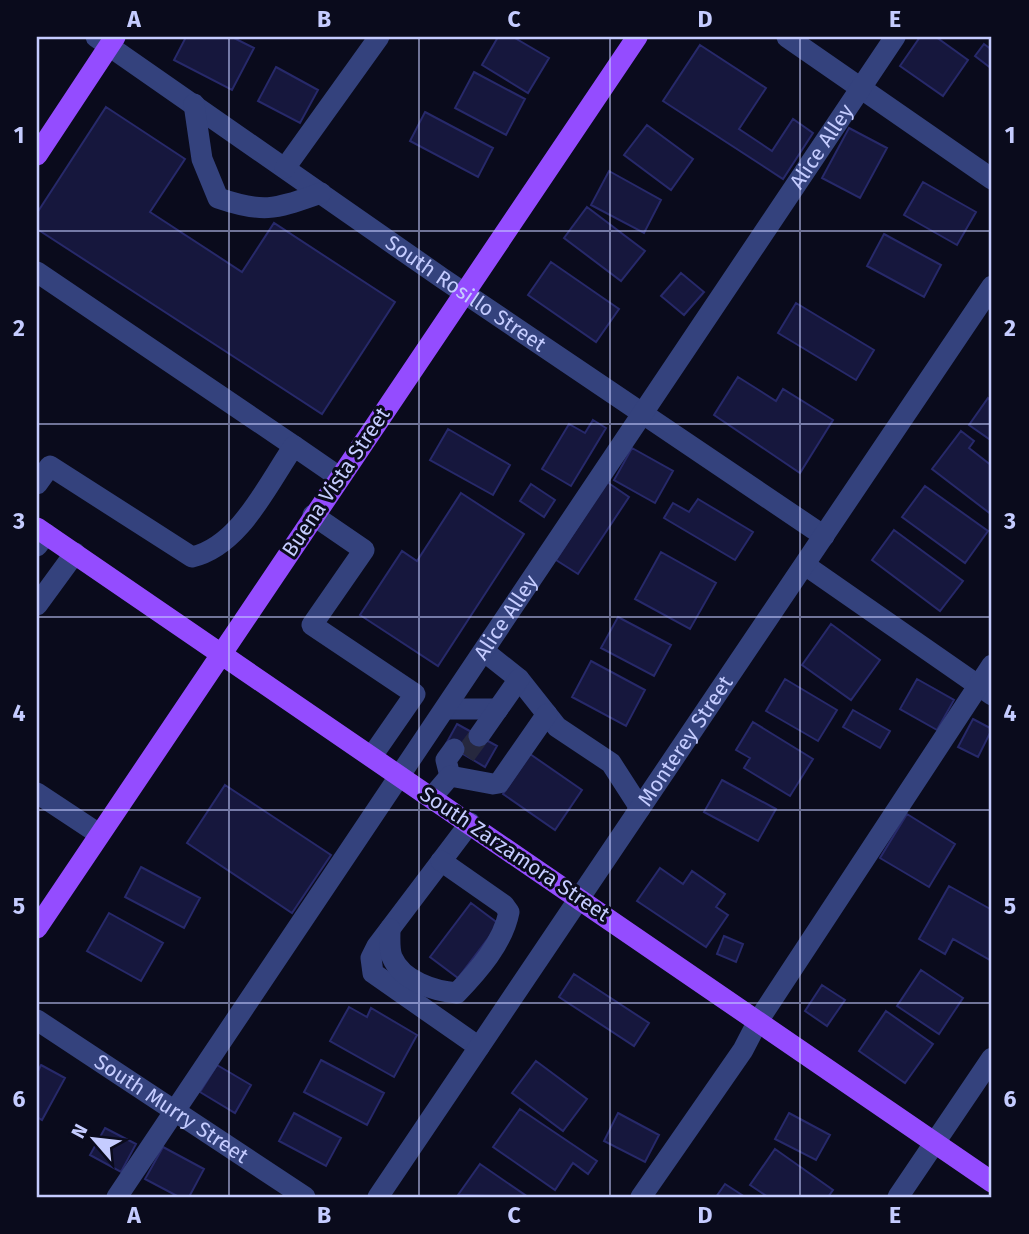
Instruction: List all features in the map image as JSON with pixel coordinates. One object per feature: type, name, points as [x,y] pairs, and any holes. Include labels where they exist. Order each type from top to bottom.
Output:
[{"type":"main road","name":"Buena Vista Street","points":[[37,928],[636,37]]},
{"type":"main road","points":[[39,145],[107,40]]},
{"type":"main road","name":"South Zarzamora Street","points":[[40,536],[75,553],[992,1182]]},
{"type":"street","points":[[285,168],[379,37]]},
{"type":"street","points":[[786,37],[992,179]]},
{"type":"street","name":"Alice Alley","points":[[117,1197],[447,709],[895,37]]},
{"type":"street","name":"South Rosillo Street","points":[[107,40],[194,104],[464,292],[824,536]]},
{"type":"street","points":[[194,104],[202,159],[218,198],[253,210],[286,206],[321,193]]},
{"type":"street","points":[[37,272],[339,477]]},
{"type":"street","name":"Monterey Street","points":[[378,1197],[992,286]]},
{"type":"street","points":[[37,484],[43,461],[192,557],[210,553],[231,538],[294,446]]},
{"type":"street","points":[[313,515],[364,550],[312,625],[415,695],[372,756]]},
{"type":"street","points":[[37,605],[75,553]]},
{"type":"street","points":[[805,565],[985,690]]},
{"type":"street","points":[[485,652],[519,679],[557,727],[611,763],[640,808]]},
{"type":"street","points":[[641,1197],[985,690],[992,665]]},
{"type":"street","points":[[447,709],[484,728],[519,679]]},
{"type":"street","points":[[432,797],[462,764],[493,784],[499,783],[547,714]]},
{"type":"street","points":[[37,793],[99,834]]},
{"type":"street","points":[[470,823],[371,958],[373,973],[479,1048]]},
{"type":"street","points":[[390,929],[392,957],[410,976],[435,991],[457,993],[471,978],[505,929],[509,912],[504,905],[441,861]]},
{"type":"street","name":"South Murry Street","points":[[37,1020],[304,1197]]},
{"type":"street","points":[[898,1197],[992,1058]]},
{"type":"building","points":[[186,37],[232,37],[254,48],[232,90],[174,60]]},
{"type":"building","points":[[498,37],[513,37],[549,58],[528,93],[482,65]]},
{"type":"building","points":[[920,37],[936,37],[968,60],[943,96],[900,66]]},
{"type":"building","points":[[984,44],[992,50],[992,69],[975,56]]},
{"type":"building","points":[[700,45],[766,88],[739,129],[772,151],[793,119],[813,133],[783,179],[663,101]]},
{"type":"building","points":[[276,67],[318,90],[300,123],[258,101]]},
{"type":"building","points":[[474,72],[525,99],[506,135],[455,108]]},
{"type":"building","points":[[106,107],[185,159],[150,212],[242,272],[274,223],[395,302],[322,414],[37,229],[37,213]]},
{"type":"building","points":[[425,112],[493,148],[478,177],[410,141]]},
{"type":"building","points":[[647,125],[693,159],[671,190],[624,155]]},
{"type":"building","points":[[849,128],[887,148],[860,198],[822,178]]},
{"type":"building","points":[[609,171],[661,200],[644,233],[591,205]]},
{"type":"building","points":[[923,182],[976,212],[957,245],[904,215]]},
{"type":"building","points":[[587,207],[645,251],[621,281],[564,238]]},
{"type":"building","points":[[884,234],[941,265],[924,297],[867,266]]},
{"type":"building","points":[[551,262],[619,309],[596,342],[528,295]]},
{"type":"building","points":[[681,273],[704,292],[684,315],[661,296]]},
{"type":"building","points":[[796,303],[874,350],[856,380],[778,333]]},
{"type":"building","points":[[738,377],[776,401],[783,389],[833,420],[800,473],[714,415]]},
{"type":"building","points":[[988,398],[992,401],[992,441],[969,425]]},
{"type":"building","points":[[593,420],[606,428],[571,486],[542,469],[569,424],[585,433]]},
{"type":"building","points":[[448,429],[510,465],[493,495],[430,460]]},
{"type":"building","points":[[961,431],[974,441],[969,448],[992,466],[992,515],[932,469]]},
{"type":"building","points":[[632,448],[673,471],[655,503],[614,480]]},
{"type":"building","points":[[607,482],[629,497],[578,574],[556,560]]},
{"type":"building","points":[[531,484],[555,500],[544,517],[520,501]]},
{"type":"building","points":[[925,486],[988,531],[965,563],[902,517]]},
{"type":"building","points":[[461,493],[524,534],[438,666],[360,615],[402,551],[417,561]]},
{"type":"building","points":[[698,499],[753,532],[735,560],[664,518],[673,503],[689,512]]},
{"type":"building","points":[[894,530],[963,581],[940,611],[872,560]]},
{"type":"building","points":[[661,552],[716,583],[690,629],[635,599]]},
{"type":"building","points":[[618,617],[671,645],[654,676],[601,648]]},
{"type":"building","points":[[831,624],[880,660],[851,700],[802,665]]},
{"type":"building","points":[[591,661],[645,690],[626,726],[572,697]]},
{"type":"building","points":[[785,679],[837,710],[818,741],[766,711]]},
{"type":"building","points":[[917,679],[954,700],[937,730],[900,709]]},
{"type":"building","points":[[853,710],[890,731],[880,748],[843,727]]},
{"type":"building","points":[[973,719],[992,729],[978,757],[958,747]]},
{"type":"building","points":[[753,722],[813,759],[790,796],[744,768],[750,758],[736,750]]},
{"type":"building","points":[[457,724],[497,746],[485,767],[446,744]]},
{"type":"building","points":[[530,754],[582,790],[555,830],[503,794]]},
{"type":"building","points":[[722,780],[776,809],[758,841],[704,812]]},
{"type":"building","points":[[225,785],[331,855],[292,913],[187,843]]},
{"type":"building","points":[[907,814],[955,844],[929,887],[880,858]]},
{"type":"building","points":[[141,867],[200,898],[184,928],[125,897]]},
{"type":"building","points":[[660,868],[683,884],[692,871],[725,894],[716,907],[728,915],[706,947],[637,901]]},
{"type":"building","points":[[949,886],[992,910],[990,960],[953,939],[945,954],[919,939]]},
{"type":"building","points":[[471,903],[499,924],[458,978],[430,957]]},
{"type":"building","points":[[109,913],[163,943],[141,981],[87,951]]},
{"type":"building","points":[[724,936],[743,944],[736,962],[717,954]]},
{"type":"building","points":[[921,970],[963,998],[939,1034],[897,1006]]},
{"type":"building","points":[[574,974],[649,1023],[634,1046],[559,997]]},
{"type":"building","points":[[822,985],[845,1000],[827,1026],[805,1011]]},
{"type":"building","points":[[349,1007],[367,1017],[371,1008],[417,1035],[394,1077],[330,1041]]},
{"type":"building","points":[[886,1011],[933,1044],[905,1083],[859,1051]]},
{"type":"building","points":[[321,1060],[384,1093],[367,1125],[304,1092]]},
{"type":"building","points":[[536,1061],[587,1099],[563,1131],[512,1093]]},
{"type":"building","points":[[41,1065],[65,1078],[42,1120],[37,1117],[37,1073]]},
{"type":"building","points":[[217,1065],[251,1085],[235,1113],[200,1092]]},
{"type":"building","points":[[520,1109],[597,1161],[588,1174],[573,1163],[555,1190],[493,1147]]},
{"type":"building","points":[[294,1113],[341,1138],[326,1166],[279,1141]]},
{"type":"building","points":[[618,1113],[659,1135],[645,1162],[604,1141]]},
{"type":"building","points":[[789,1113],[830,1135],[816,1160],[775,1139]]},
{"type":"building","points":[[105,1128],[136,1144],[121,1172],[90,1155]]},
{"type":"building","points":[[163,1147],[204,1169],[189,1197],[179,1197],[145,1179]]},
{"type":"building","points":[[775,1149],[833,1190],[828,1197],[768,1197],[750,1185]]},
{"type":"building","points":[[480,1164],[528,1197],[458,1195]]},
{"type":"building","points":[[725,1184],[745,1197],[716,1197]]},
{"type":"tunnel","points":[[465,755],[479,736]]}]
